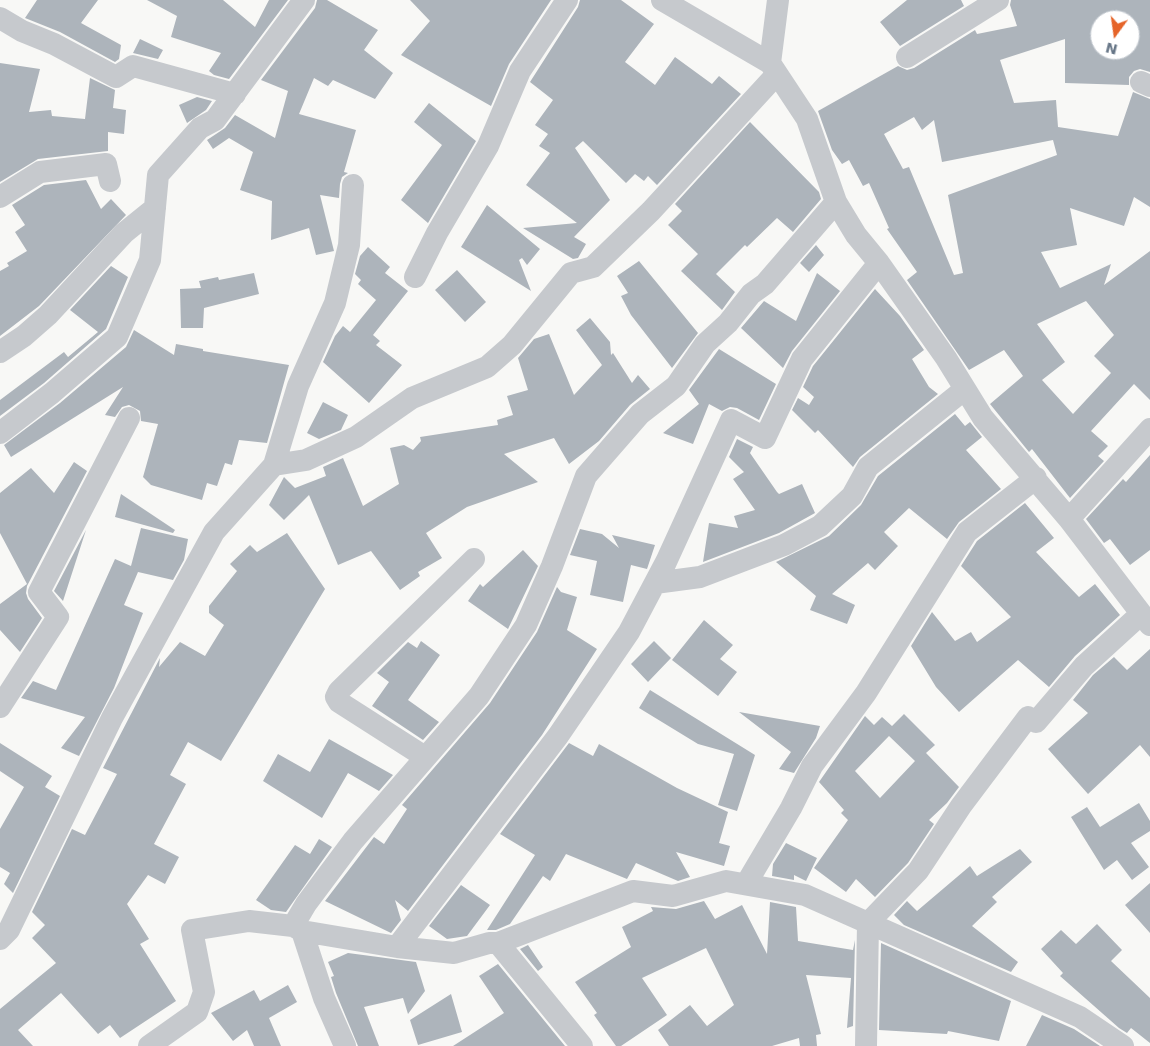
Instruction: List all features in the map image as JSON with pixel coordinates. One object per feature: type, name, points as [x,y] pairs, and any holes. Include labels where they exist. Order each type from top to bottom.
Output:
[{"type":"street","points":[[0,433],[117,337],[150,260],[158,175],[200,128],[215,120],[304,0]]},
{"type":"street","points":[[415,277],[436,233],[488,146],[520,71],[566,0]]},
{"type":"street","points":[[662,0],[773,68],[807,119],[836,202],[856,235],[879,263],[983,418],[1036,478],[1146,619],[1084,666],[1036,722],[1028,717],[961,806],[918,871],[868,923],[866,1046]]},
{"type":"street","points":[[274,465],[306,460],[356,437],[412,398],[487,367],[512,345],[571,273],[593,267],[651,211],[773,68],[778,0]]},
{"type":"street","points":[[907,57],[998,0]]},
{"type":"street","points":[[0,18],[22,31],[54,44],[116,77],[132,66],[236,94]]},
{"type":"street","points":[[0,197],[40,172],[106,164],[110,181]]},
{"type":"street","points":[[0,939],[9,930],[112,718],[214,532],[274,465],[298,386],[335,303],[349,245],[353,185]]},
{"type":"street","points":[[345,1046],[324,998],[298,929],[306,904],[354,841],[479,696],[526,625],[552,566],[586,476],[640,414],[676,386],[705,344],[728,323],[751,294],[765,284],[836,202]]},
{"type":"street","points":[[0,352],[24,336],[48,315],[124,233],[155,208]]},
{"type":"street","points":[[397,947],[558,736],[629,632],[655,583],[731,420],[765,438],[802,359],[879,263]]},
{"type":"street","points":[[655,583],[700,576],[784,545],[820,526],[852,496],[868,467],[965,389]]},
{"type":"street","points":[[0,707],[58,617],[39,592],[129,418]]},
{"type":"street","points":[[1069,519],[1150,429]]},
{"type":"street","points":[[746,884],[791,808],[812,766],[866,693],[967,532],[1036,478]]},
{"type":"street","points":[[425,757],[339,702],[336,697],[339,691],[474,560]]},
{"type":"street","points":[[149,1046],[197,1012],[204,992],[192,930],[250,921],[397,947],[454,953],[489,943],[498,943],[634,891],[673,896],[726,881],[805,894],[1080,1017],[1123,1046]]},
{"type":"street","points":[[498,943],[582,1046]]},
{"type":"building","points":[[37,0],[98,0],[81,23],[121,45],[119,59],[115,62],[60,32],[25,18]]},
{"type":"building","points":[[147,0],[223,0],[255,27],[269,0],[288,0],[229,79],[214,75],[209,71],[221,53],[171,37],[177,16]]},
{"type":"building","points":[[317,0],[327,0],[378,30],[364,50],[393,73],[375,99],[333,80],[328,86],[314,78],[299,114],[356,130],[344,172],[348,173],[342,177],[339,198],[320,195],[334,251],[316,255],[309,228],[271,240],[272,201],[240,190],[253,152],[229,138],[213,149],[207,140],[225,128],[235,115],[275,138],[288,91],[261,80],[315,8]]},
{"type":"building","points":[[410,0],[551,0],[509,64],[491,106],[401,55],[430,21]]},
{"type":"building","points":[[580,0],[621,0],[654,24],[625,62],[655,85],[675,57],[712,84],[719,76],[741,94],[657,185],[648,176],[644,181],[635,174],[626,183],[583,141],[575,148],[610,200],[574,237],[586,244],[578,258],[573,259],[523,228],[577,223],[526,185],[550,153],[539,146],[548,134],[535,125],[553,100],[530,82],[578,7]]},
{"type":"building","points":[[907,0],[961,0],[964,6],[900,46],[880,22]]},
{"type":"building","points":[[1011,0],[1150,0],[1150,72],[1140,69],[1134,71],[1129,77],[1129,85],[1065,83],[1065,39],[1000,60],[1014,103],[1056,100],[1058,127],[1118,136],[1133,92],[1150,99],[1150,207],[1134,197],[1124,226],[1070,208],[1077,245],[1041,252],[1060,288],[1111,264],[1104,285],[1150,251],[1150,400],[1134,384],[1091,431],[1108,446],[1098,456],[1104,461],[1070,498],[1032,449],[1029,452],[990,404],[1023,376],[1004,350],[969,370],[907,280],[917,272],[887,229],[889,228],[869,183],[863,186],[849,160],[842,164],[832,150],[818,111],[898,66],[907,70],[914,68],[975,30],[977,34],[1017,26],[1010,5]],"holes":[[[914,117],[922,130],[934,120],[942,162],[1053,140],[1057,155],[948,195],[963,273],[954,275],[909,167],[903,169],[884,134]],[[1086,301],[1114,335],[1094,356],[1111,373],[1073,414],[1042,380],[1065,362],[1037,324]]]},
{"type":"building","points":[[140,39],[163,50],[158,59],[133,53]]},
{"type":"building","points":[[0,63],[40,69],[29,112],[51,110],[52,116],[85,119],[90,78],[115,90],[113,108],[126,110],[124,134],[108,132],[108,151],[38,159],[0,182]]},
{"type":"building","points":[[197,97],[212,101],[206,110],[187,123],[179,105]]},
{"type":"building","points":[[429,103],[476,141],[428,223],[401,200],[442,145],[414,122]]},
{"type":"building","points":[[750,122],[819,192],[821,199],[793,232],[777,218],[747,247],[745,245],[716,274],[735,292],[722,310],[681,271],[698,254],[668,225],[682,211],[675,204]]},
{"type":"building","points":[[86,180],[101,209],[111,199],[126,215],[39,306],[0,336],[0,271],[9,266],[7,263],[27,251],[15,232],[25,225],[12,205],[44,185]]},
{"type":"building","points":[[487,205],[540,249],[527,265],[522,258],[519,260],[531,291],[461,247]]},
{"type":"building","points":[[816,245],[824,255],[809,272],[800,263]]},
{"type":"building","points":[[368,247],[390,267],[385,273],[408,291],[373,335],[380,341],[376,345],[402,365],[369,403],[323,362],[335,336],[343,326],[350,332],[376,300],[358,284],[361,280],[355,274],[360,256]]},
{"type":"building","points":[[639,261],[698,333],[672,368],[631,315],[621,296],[628,293],[617,276]]},
{"type":"building","points":[[111,266],[128,277],[106,329],[44,383],[0,416],[0,400],[64,352],[68,357],[98,332],[70,310]]},
{"type":"building","points":[[457,270],[486,302],[465,322],[435,290]]},
{"type":"building","points":[[254,273],[259,294],[204,308],[203,328],[181,328],[180,289],[201,288],[199,281],[218,277],[219,280]]},
{"type":"building","points":[[817,273],[840,291],[792,351],[783,368],[741,328],[764,301],[796,321]]},
{"type":"building","points":[[875,289],[900,316],[924,350],[912,359],[929,387],[938,394],[860,457],[853,467],[818,430],[815,433],[792,410],[798,398],[809,405],[814,397],[803,387],[813,366]]},
{"type":"building","points":[[590,318],[610,342],[611,355],[613,353],[632,383],[638,375],[650,389],[630,405],[599,441],[569,464],[554,438],[504,454],[538,482],[467,507],[426,533],[442,558],[418,572],[420,576],[400,590],[371,551],[338,565],[309,495],[284,520],[269,505],[284,477],[295,488],[326,476],[323,467],[343,458],[363,506],[399,484],[390,448],[404,445],[413,450],[421,441],[420,437],[498,425],[497,420],[513,415],[507,396],[528,390],[518,358],[534,339],[549,334],[574,395],[602,365],[576,330]]},
{"type":"building","points":[[134,330],[174,355],[176,344],[203,349],[203,351],[289,365],[267,443],[239,440],[232,465],[225,463],[217,486],[207,483],[202,500],[151,485],[143,477],[158,424],[141,421],[140,411],[129,405],[122,407],[115,417],[105,415],[123,387],[11,457],[4,445],[60,403],[126,347]]},
{"type":"building","points":[[719,349],[776,384],[759,420],[737,408],[730,407],[722,411],[709,404],[693,444],[663,433],[699,404],[689,390]]},
{"type":"building","points":[[323,402],[348,415],[341,430],[319,439],[307,433]]},
{"type":"building","points":[[955,414],[965,426],[970,422],[982,437],[966,450],[1001,489],[959,522],[947,539],[909,508],[884,532],[898,546],[875,570],[868,563],[832,594],[855,605],[847,624],[810,610],[816,596],[776,562],[829,536],[861,505],[878,476]]},
{"type":"building","points":[[737,439],[753,447],[750,453],[779,494],[802,484],[815,513],[779,533],[703,562],[709,523],[738,528],[734,516],[755,510],[733,479],[744,472],[729,457]]},
{"type":"building","points":[[1150,455],[1150,550],[1130,565],[1110,539],[1104,543],[1086,519],[1123,479],[1126,482]]},
{"type":"building","points":[[74,462],[87,471],[27,586],[26,593],[28,599],[42,618],[20,652],[0,630],[0,604],[27,584],[0,533],[0,493],[31,468],[54,493]]},
{"type":"building","points":[[121,494],[175,530],[173,533],[115,517]]},
{"type":"building","points":[[1025,503],[1054,538],[1036,552],[1079,597],[1095,584],[1120,615],[1075,656],[1049,687],[1018,660],[959,712],[936,687],[911,646],[932,612],[955,641],[971,632],[977,642],[1011,617],[961,566],[977,541]]},
{"type":"building","points":[[141,528],[188,539],[184,560],[173,580],[138,572],[124,605],[143,613],[114,688],[79,756],[61,748],[85,717],[21,698],[33,681],[56,690],[115,559],[131,566]]},
{"type":"building","points":[[580,529],[602,534],[619,548],[612,535],[655,545],[647,569],[631,565],[623,602],[590,595],[597,561],[570,555]]},
{"type":"building","points":[[86,530],[63,601],[54,591]]},
{"type":"building","points":[[287,533],[325,589],[221,761],[188,742],[170,775],[186,784],[154,844],[179,857],[165,884],[148,875],[127,904],[149,939],[140,944],[176,1001],[120,1038],[110,1025],[98,1034],[61,993],[18,1030],[33,1046],[0,1046],[0,1009],[56,963],[32,938],[45,925],[32,912],[72,829],[85,835],[117,774],[103,768],[160,658],[159,667],[180,642],[205,656],[224,625],[209,613],[209,606],[237,571],[230,564],[250,545],[257,552]]},
{"type":"building","points":[[523,550],[538,566],[508,629],[468,601],[480,584],[483,587]]},
{"type":"building","points":[[557,587],[561,592],[577,597],[567,630],[597,649],[542,735],[408,911],[395,900],[401,920],[391,933],[325,901],[374,837],[384,844],[407,809],[402,805],[490,703],[537,632]]},
{"type":"building","points":[[704,620],[733,645],[720,659],[737,672],[718,696],[672,660]]},
{"type":"building","points":[[421,641],[440,655],[408,700],[439,722],[423,740],[372,706],[389,682],[377,673],[408,642],[417,648]]},
{"type":"building","points":[[654,641],[671,658],[648,682],[631,664]]},
{"type":"building","points":[[1150,649],[1150,757],[1140,745],[1088,794],[1048,749],[1088,713],[1073,700],[1093,675],[1114,657],[1127,670]]},
{"type":"building","points":[[650,690],[755,755],[737,811],[718,805],[734,754],[698,744],[639,708]]},
{"type":"building","points":[[739,712],[820,726],[816,738],[794,773],[779,769],[791,752]]},
{"type":"building","points":[[904,714],[935,745],[926,753],[959,787],[947,803],[929,820],[934,824],[908,863],[875,897],[856,879],[846,892],[814,868],[848,820],[841,813],[844,810],[819,782],[865,716],[874,725],[882,717],[892,726]],"holes":[[[889,736],[915,761],[880,798],[855,771]]]},
{"type":"building","points":[[329,739],[393,775],[379,791],[348,773],[322,818],[263,781],[278,754],[310,772]]},
{"type":"building","points":[[0,743],[52,776],[45,787],[60,796],[13,893],[4,884],[10,873],[0,867],[0,829],[24,787],[0,771]]},
{"type":"building","points":[[569,743],[593,756],[599,744],[677,788],[728,812],[719,843],[730,846],[724,866],[676,852],[690,877],[678,881],[636,863],[627,879],[566,854],[550,881],[543,876],[510,924],[496,930],[487,930],[535,855],[500,834]]},
{"type":"building","points":[[1139,803],[1150,821],[1150,831],[1131,843],[1149,867],[1132,880],[1117,860],[1104,870],[1071,817],[1087,807],[1100,827]]},
{"type":"building","points":[[319,839],[332,847],[286,912],[271,910],[256,900],[295,845],[310,854]]},
{"type":"building","points":[[786,843],[817,858],[806,881],[794,875],[794,880],[772,876],[773,864]]},
{"type":"building","points":[[1020,849],[1032,862],[992,897],[997,902],[972,926],[1018,962],[1011,972],[904,925],[894,915],[907,901],[917,911],[970,866],[977,876]]},
{"type":"building","points":[[1150,883],[1150,933],[1125,905]]},
{"type":"building","points":[[461,885],[490,905],[467,936],[447,939],[429,926]]},
{"type":"building","points":[[704,901],[715,919],[742,905],[767,954],[770,902],[796,907],[798,941],[853,950],[855,940],[853,1026],[847,1028],[851,978],[806,975],[821,1034],[816,1035],[817,1046],[800,1046],[799,1038],[772,1046],[669,1046],[658,1030],[690,1005],[707,1026],[734,1005],[706,948],[642,978],[667,1015],[621,1046],[616,1046],[594,1015],[597,1013],[575,982],[631,947],[622,927],[653,911],[651,907],[676,909]]},
{"type":"building","points":[[1097,924],[1122,950],[1111,961],[1150,998],[1150,1043],[1131,1028],[1127,1033],[1119,1028],[1060,976],[1063,973],[1041,949],[1061,930],[1076,944]]},
{"type":"building","points":[[881,943],[1011,1001],[999,1041],[948,1031],[947,1034],[879,1030]]},
{"type":"building","points":[[528,945],[543,967],[538,971],[520,949]]},
{"type":"building","points":[[348,953],[416,962],[425,991],[408,1014],[403,998],[364,1007],[379,1046],[358,1046],[336,993],[331,977],[334,976],[328,962]]},
{"type":"building","points":[[498,964],[565,1046],[453,1046],[504,1013],[479,976]]},
{"type":"building","points":[[288,985],[297,1002],[269,1018],[281,1046],[254,1046],[247,1030],[233,1041],[211,1013],[254,990],[260,1001]]},
{"type":"building","points":[[451,994],[462,1032],[418,1045],[410,1020]]},
{"type":"building","points":[[1042,1015],[1074,1029],[1100,1046],[1026,1046]]}]
